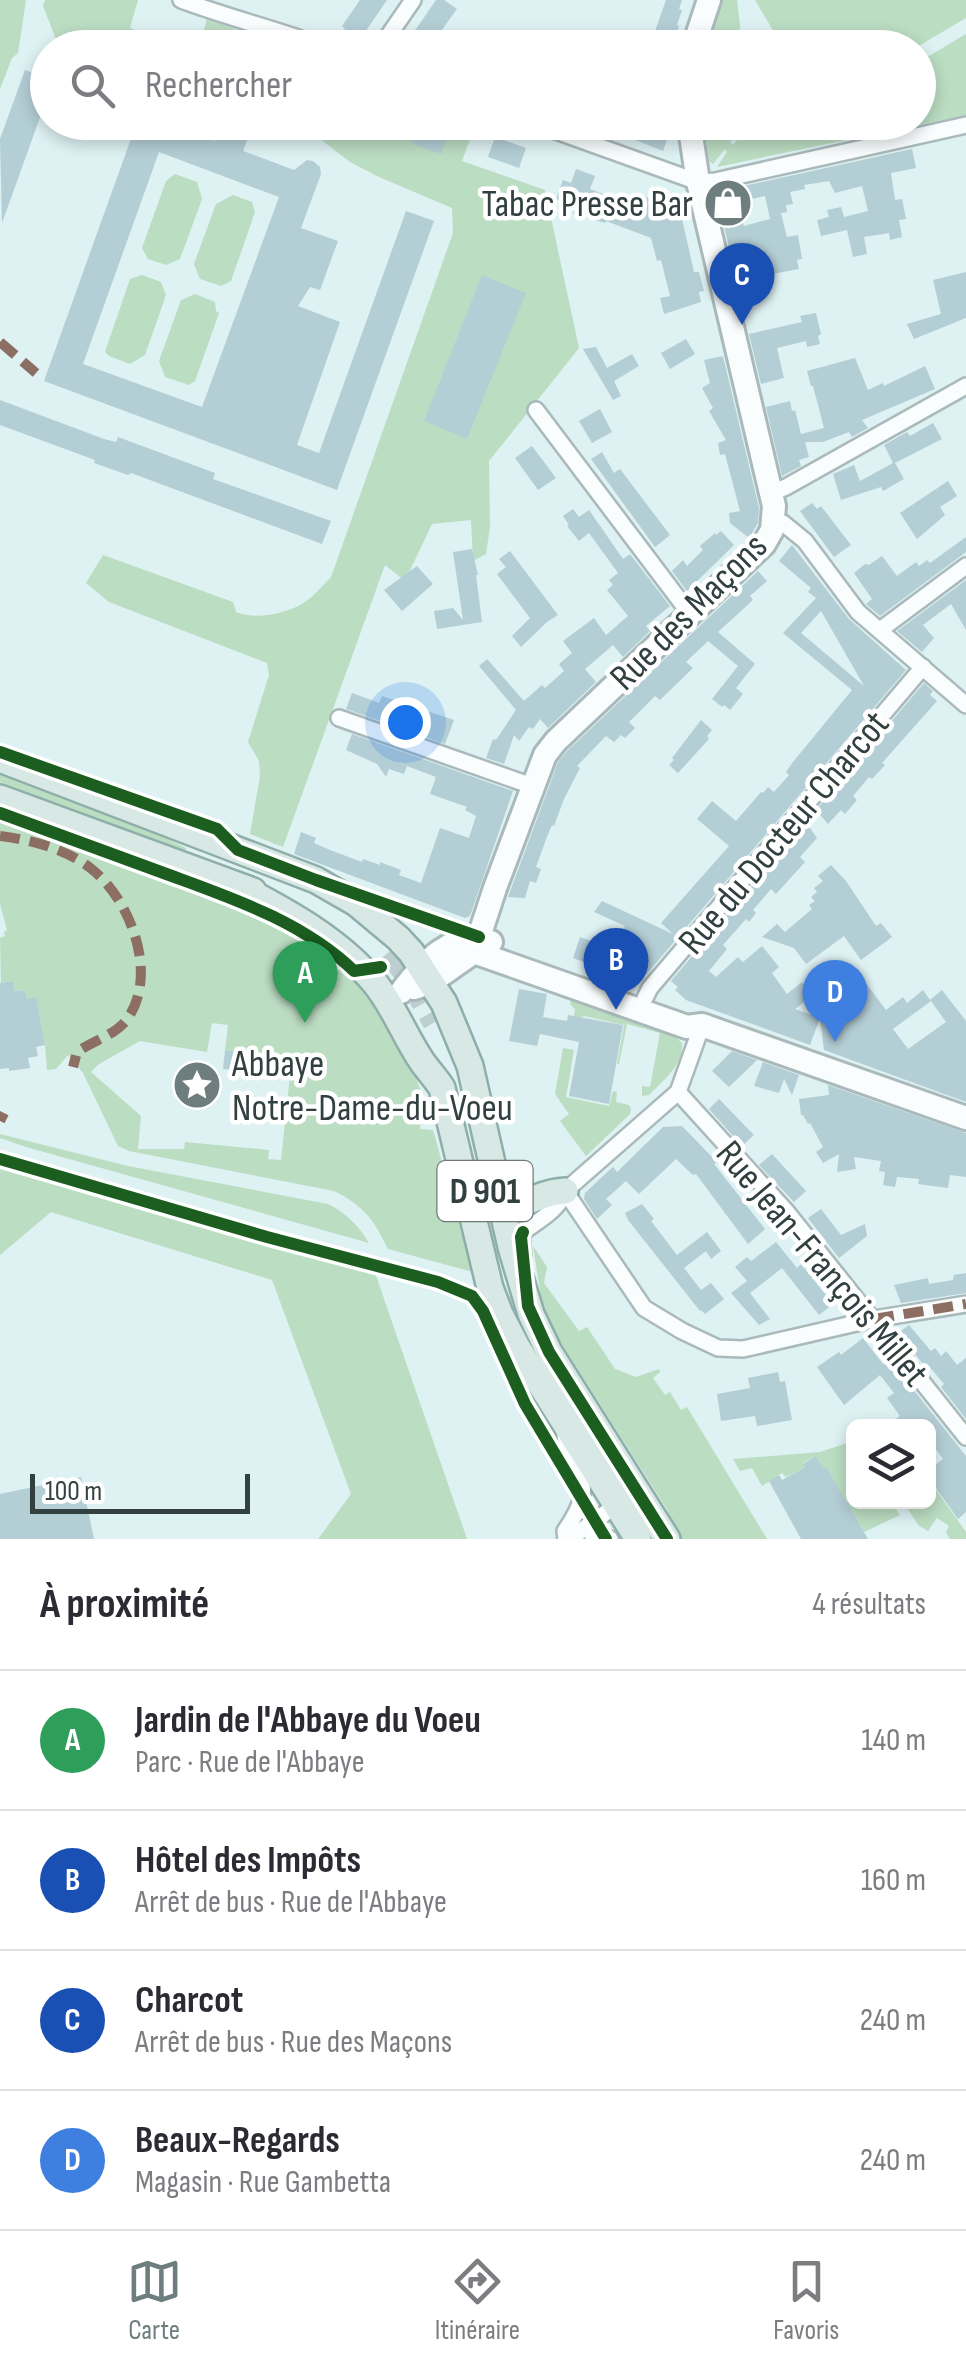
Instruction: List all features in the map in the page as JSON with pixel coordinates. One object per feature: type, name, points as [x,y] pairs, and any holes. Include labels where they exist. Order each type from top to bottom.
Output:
[{"type":"main road","points":[[699,30],[708,0]]},
{"type":"main road","name":"Rue des Maçons","points":[[476,945],[540,762],[556,740],[764,544],[772,530],[770,493],[698,182],[692,140]]},
{"type":"main road","name":"D 901","points":[[0,758],[316,880],[356,903],[398,938],[444,1003],[462,1042],[470,1066],[507,1287],[530,1330],[549,1352]]},
{"type":"main road","name":"D 901","points":[[84,789],[202,851],[333,906],[389,952]]},
{"type":"main road","name":"D 901","points":[[0,798],[240,887],[286,900],[327,921],[381,966],[422,1061],[442,1088],[490,1288],[507,1330],[563,1420],[626,1497],[667,1539]]},
{"type":"main road","points":[[476,945],[687,1027],[702,1025],[966,1118]]},
{"type":"main road","points":[[400,1005],[426,974],[476,945],[692,1014],[702,1025]]},
{"type":"main road","name":"D 901","points":[[435,1022],[458,1075],[480,1143],[498,1180],[528,1306],[626,1497],[638,1539]]},
{"type":"main road","points":[[498,1180],[515,1200],[526,1203],[550,1191],[566,1191]]},
{"type":"street","points":[[181,0],[281,30]]},
{"type":"street","points":[[392,30],[413,0]]},
{"type":"street","points":[[936,132],[966,125]]},
{"type":"street","points":[[581,140],[698,182],[899,140]]},
{"type":"street","points":[[770,493],[966,386]]},
{"type":"street","points":[[536,410],[690,614]]},
{"type":"street","points":[[774,520],[783,522],[805,540],[858,612],[966,705]]},
{"type":"street","points":[[880,630],[966,566]]},
{"type":"street","name":"Rue du Docteur Charcot","points":[[645,998],[923,668]]},
{"type":"street","points":[[339,718],[532,786]]},
{"type":"street","points":[[528,1306],[523,1232],[562,1202],[566,1191],[678,1092],[702,1025]]},
{"type":"street","name":"Rue Jean-François Millet","points":[[678,1092],[786,1211],[966,1437]]},
{"type":"street","points":[[566,1191],[644,1308],[724,1349],[743,1349],[966,1304]]},
{"type":"street","points":[[563,1420],[566,1448],[584,1488],[565,1531],[568,1539],[626,1497]]},
{"type":"street","points":[[592,1539],[610,1539]]},
{"type":"green space","points":[[0,0],[26,0],[18,53],[12,58],[0,89]]},
{"type":"green space","points":[[45,0],[138,0],[130,28],[135,30],[52,30],[43,6]]},
{"type":"green space","points":[[723,0],[737,0],[740,30],[713,30]]},
{"type":"green space","points":[[755,0],[966,0],[966,18],[936,36],[936,30],[773,30]]},
{"type":"green space","points":[[207,19],[238,30],[204,30]]},
{"type":"green space","points":[[966,34],[966,115],[936,121],[936,52]]},
{"type":"green space","points":[[321,140],[470,140],[462,161],[545,190],[579,348],[489,461],[490,527],[486,554],[473,561],[471,520],[432,524],[405,581],[385,565],[283,847],[250,834],[260,776],[259,761],[248,742],[269,675],[267,663],[109,602],[86,583],[103,555],[233,602],[236,612],[260,616],[300,605],[331,577],[453,233],[452,208],[350,162]]},
{"type":"green space","points":[[706,140],[732,140],[733,145],[737,140],[846,140],[717,167],[727,152],[725,149],[713,164],[709,161]]},
{"type":"green space","points":[[175,174],[197,182],[202,199],[180,259],[166,265],[148,259],[142,248],[166,181]]},
{"type":"green space","points":[[233,195],[252,202],[255,212],[231,281],[221,286],[200,279],[194,264],[216,204]]},
{"type":"green space","points":[[142,275],[161,282],[166,295],[145,355],[130,364],[105,352],[130,279]]},
{"type":"green space","points":[[195,294],[215,302],[219,313],[195,381],[189,385],[165,377],[159,361],[181,300]]},
{"type":"green space","points":[[0,771],[100,807],[186,848],[184,852],[0,782]]},
{"type":"green space","points":[[0,819],[237,904],[326,952],[374,997],[405,1050],[427,1107],[421,1109],[420,1129],[433,1130],[473,1272],[388,1249],[367,1215],[334,1191],[118,1146],[83,1073],[68,1055],[56,1069],[47,1070],[36,998],[27,999],[25,990],[14,991],[12,981],[1,983],[0,938],[7,930],[0,904]],"holes":[[[212,1023],[228,1025],[225,1050],[298,1057],[296,1075],[290,1075],[281,1160],[268,1159],[269,1150],[185,1142],[184,1149],[138,1149],[141,1116],[91,1072],[140,1041],[207,1052]]]},
{"type":"green space","points":[[572,997],[672,1034],[682,1043],[676,1065],[649,1095],[642,1096],[642,1086],[650,1087],[660,1033],[627,1024],[617,1064],[624,1025],[584,1016],[573,1023]]},
{"type":"green space","points":[[563,1048],[574,1050],[566,1097],[609,1106],[613,1091],[617,1092],[616,1102],[631,1109],[586,1156],[560,1121],[569,1114],[555,1094]]},
{"type":"green space","points":[[0,1134],[128,1166],[328,1204],[351,1220],[369,1243],[26,1147],[0,1138]]},
{"type":"green space","points":[[0,1163],[373,1267],[467,1539],[318,1539],[351,1494],[272,1280],[51,1212],[0,1255]]},
{"type":"green space","points":[[533,1246],[547,1267],[544,1283],[579,1331],[587,1327],[615,1369],[636,1377],[659,1369],[653,1378],[665,1395],[670,1392],[681,1410],[687,1407],[767,1539],[626,1539],[668,1511],[552,1329],[542,1303]]},
{"type":"green space","points":[[846,1443],[846,1502],[816,1456],[803,1463],[805,1467],[786,1477],[782,1473],[762,1486],[752,1468],[740,1471],[733,1459],[820,1452]]},
{"type":"green space","points":[[936,1490],[966,1532],[966,1539],[950,1539],[946,1532],[949,1526],[937,1518],[928,1531],[919,1526],[908,1509],[936,1509]]},
{"type":"green space","points":[[850,1509],[896,1509],[900,1515],[864,1532]]},
{"type":"building","points":[[360,0],[387,0],[367,30],[344,30],[342,26]]},
{"type":"building","points":[[436,0],[444,0],[457,9],[442,30],[415,30]]},
{"type":"building","points":[[666,0],[682,0],[678,30],[655,30]]},
{"type":"building","points":[[25,70],[30,72],[32,140],[2,223],[0,139]]},
{"type":"building","points":[[131,140],[247,140],[243,151],[294,170],[307,160],[320,167],[321,174],[301,228],[338,241],[320,290],[310,287],[298,306],[340,322],[297,445],[319,453],[406,211],[434,221],[337,490],[44,381]],"holes":[[[159,152],[279,197],[202,407],[83,364]]]},
{"type":"building","points":[[413,140],[446,140],[441,154],[412,144]]},
{"type":"building","points":[[494,140],[526,148],[519,168],[488,157]]},
{"type":"building","points":[[635,140],[667,140],[663,151]]},
{"type":"building","points":[[912,149],[916,168],[891,173],[895,200],[902,199],[906,219],[899,220],[902,237],[890,240],[889,233],[864,237],[867,254],[853,257],[847,230],[821,236],[817,220],[829,217],[827,210],[841,207],[844,217],[868,211],[862,186],[835,193],[829,181],[804,185],[805,189],[790,192],[793,204],[786,205],[787,212],[781,213],[787,237],[798,235],[802,259],[797,260],[799,269],[740,280],[736,277],[716,192]],"holes":[[[765,196],[770,219],[744,226],[738,202]]]},
{"type":"building","points":[[576,169],[595,176],[590,189],[640,203],[643,196],[669,206],[682,219],[694,272],[699,272],[704,291],[699,292],[701,302],[664,314],[660,298],[670,296],[651,238],[606,221],[573,214],[575,207],[556,199],[563,180],[571,183]]},
{"type":"building","points":[[966,272],[966,318],[914,339],[907,324],[941,314],[933,280]]},
{"type":"building","points":[[482,275],[526,293],[467,439],[424,421]]},
{"type":"building","points":[[816,313],[820,344],[807,347],[806,341],[777,348],[784,378],[761,384],[749,334],[802,322],[800,316]]},
{"type":"building","points":[[686,339],[695,354],[670,369],[661,353]]},
{"type":"building","points":[[596,347],[607,368],[632,354],[639,366],[614,381],[621,396],[613,400],[583,349]]},
{"type":"building","points":[[723,356],[759,508],[758,523],[749,538],[730,523],[729,513],[740,511],[725,454],[720,455],[718,443],[726,440],[709,411],[713,408],[702,388],[710,383],[704,360]]},
{"type":"building","points":[[855,358],[868,390],[925,366],[935,389],[862,420],[868,428],[852,437],[849,432],[823,442],[805,442],[809,457],[799,460],[801,466],[782,476],[766,407],[790,401],[801,434],[824,428],[807,371]]},
{"type":"building","points":[[0,400],[104,439],[116,442],[118,437],[215,473],[213,479],[331,521],[322,544],[94,463],[95,460],[0,425]]},
{"type":"building","points":[[600,409],[612,432],[592,443],[579,421]]},
{"type":"building","points":[[933,423],[942,439],[895,463],[904,479],[883,491],[881,487],[841,500],[833,474],[854,465],[860,481],[893,463],[884,445]]},
{"type":"building","points":[[532,446],[556,478],[538,490],[515,458]]},
{"type":"building","points":[[602,452],[614,473],[620,469],[670,535],[655,547],[591,459]]},
{"type":"building","points":[[948,481],[957,496],[940,507],[945,515],[917,539],[900,513]]},
{"type":"building","points":[[812,503],[817,509],[821,506],[851,545],[834,557],[800,511]]},
{"type":"building","points":[[573,509],[579,517],[589,510],[623,559],[630,554],[670,606],[646,626],[650,631],[623,657],[613,645],[585,669],[596,682],[548,728],[540,719],[519,741],[514,735],[504,764],[486,758],[493,739],[516,710],[479,666],[487,659],[524,701],[564,671],[559,664],[572,653],[563,641],[594,618],[606,635],[628,616],[607,590],[613,585],[609,580],[618,573],[589,533],[579,541],[567,526],[563,516]]},
{"type":"building","points":[[721,531],[734,545],[687,591],[672,571],[683,560],[687,566],[703,550],[700,546]]},
{"type":"building","points":[[966,537],[966,552],[880,616],[866,604],[872,599],[854,573],[865,564],[882,556],[897,576],[916,562],[919,566],[927,560],[930,563]]},
{"type":"building","points":[[792,545],[849,619],[906,670],[644,977],[636,981],[573,958],[580,937],[616,947],[625,926],[594,912],[602,901],[673,934],[661,923],[729,846],[697,819],[712,801],[736,821],[761,792],[768,787],[774,792],[789,775],[786,772],[793,762],[852,690],[783,633],[816,598],[808,592],[811,588],[779,561]],"holes":[[[821,611],[864,686],[801,633]]]},
{"type":"building","points":[[472,549],[482,622],[437,629],[434,611],[453,608],[463,620],[453,552]]},
{"type":"building","points":[[510,551],[558,615],[521,647],[512,636],[530,618],[497,574],[506,567],[499,559]]},
{"type":"building","points":[[417,566],[433,584],[402,611],[384,590]]},
{"type":"building","points":[[758,571],[767,581],[750,596],[753,600],[718,632],[755,664],[736,688],[743,694],[730,710],[712,699],[738,666],[708,641],[686,662],[693,668],[660,700],[655,696],[629,722],[635,728],[625,738],[621,735],[614,742],[606,736],[577,766],[580,768],[536,867],[541,869],[536,883],[530,881],[525,898],[508,897],[558,762]]},
{"type":"building","points":[[966,580],[966,630],[951,604],[923,625],[934,638],[922,652],[897,631]]},
{"type":"building","points":[[924,683],[937,701],[882,763],[885,765],[853,796],[857,800],[845,814],[841,810],[828,824],[816,810]]},
{"type":"building","points":[[352,693],[379,703],[382,696],[454,720],[445,744],[346,709]]},
{"type":"building","points":[[701,720],[712,730],[709,739],[678,773],[669,765],[672,758]]},
{"type":"building","points":[[352,734],[513,791],[470,916],[465,918],[294,854],[301,832],[330,850],[362,862],[380,862],[421,883],[440,828],[469,838],[476,816],[465,810],[467,807],[430,794],[436,777],[407,766],[404,774],[389,769],[386,777],[377,764],[346,750]]},
{"type":"building","points":[[806,822],[817,838],[800,857],[805,862],[776,894],[771,889],[753,910],[756,913],[749,922],[746,919],[723,945],[727,949],[709,971],[716,977],[738,957],[743,962],[762,946],[779,967],[772,973],[787,994],[802,982],[812,996],[795,1009],[826,1020],[829,1012],[847,999],[844,996],[865,982],[886,1010],[903,997],[907,1003],[923,990],[930,1000],[942,990],[966,1021],[966,1102],[824,1050],[820,1018],[810,1045],[686,1000],[671,981]],"holes":[[[931,1001],[946,1022],[908,1049],[893,1029]]]},
{"type":"building","points":[[831,865],[876,926],[881,923],[892,937],[861,960],[844,936],[806,964],[794,948],[762,937],[777,924],[785,932],[812,909],[809,905],[815,901],[811,897],[817,892],[814,888],[823,881],[818,876]]},
{"type":"building","points":[[13,981],[14,991],[25,990],[27,999],[36,997],[45,1045],[36,1047],[38,1056],[28,1058],[30,1068],[9,1071],[0,1069],[0,983]]},
{"type":"building","points":[[519,989],[547,994],[543,1017],[567,1021],[568,1015],[623,1025],[609,1104],[569,1096],[579,1042],[540,1034],[537,1046],[509,1041]]},
{"type":"building","points":[[225,1050],[274,1055],[272,1074],[223,1069]]},
{"type":"building","points":[[732,1051],[757,1060],[729,1087],[712,1071]]},
{"type":"building","points":[[763,1062],[799,1075],[792,1095],[784,1079],[779,1093],[754,1086]]},
{"type":"building","points":[[828,1085],[966,1133],[966,1177],[950,1175],[948,1188],[897,1177],[895,1187],[883,1185],[885,1172],[879,1171],[881,1161],[854,1157],[856,1169],[837,1172],[839,1154],[823,1163],[816,1152],[823,1147],[801,1115],[799,1099],[829,1095]]},
{"type":"building","points":[[719,1099],[754,1135],[742,1146],[709,1109]]},
{"type":"building","points":[[682,1126],[717,1162],[714,1164],[765,1229],[748,1244],[696,1174],[676,1159],[639,1194],[626,1181],[606,1199],[612,1205],[597,1219],[584,1199],[585,1193],[604,1175],[613,1167],[617,1172],[663,1127]]},
{"type":"building","points":[[772,1154],[806,1191],[794,1202],[759,1165]]},
{"type":"building","points":[[642,1204],[677,1255],[707,1232],[721,1251],[711,1259],[706,1251],[684,1268],[701,1290],[711,1283],[724,1299],[705,1314],[628,1220],[625,1213]]},
{"type":"building","points":[[821,1209],[841,1235],[865,1224],[867,1236],[839,1258],[808,1218]]},
{"type":"building","points":[[776,1242],[797,1268],[801,1264],[833,1304],[819,1315],[782,1268],[750,1293],[770,1319],[759,1325],[731,1293],[747,1281],[735,1267],[747,1257],[751,1261]]},
{"type":"building","points":[[966,1273],[966,1293],[901,1303],[894,1285],[928,1278],[929,1284],[953,1280],[954,1275]]},
{"type":"building","points":[[909,1325],[931,1351],[935,1348],[941,1356],[946,1351],[957,1365],[966,1358],[966,1419],[941,1387],[944,1384],[898,1333]]},
{"type":"building","points":[[863,1338],[883,1364],[889,1359],[966,1456],[966,1512],[958,1519],[936,1488],[936,1464],[943,1459],[936,1449],[936,1419],[896,1419],[900,1416],[887,1398],[894,1393],[880,1375],[844,1405],[817,1367],[839,1352],[841,1355]]},
{"type":"building","points":[[778,1372],[780,1382],[785,1381],[792,1420],[757,1426],[755,1416],[721,1421],[717,1394],[750,1388],[748,1378]]},
{"type":"building","points":[[816,1456],[826,1467],[846,1501],[846,1509],[850,1509],[868,1539],[801,1539],[769,1481],[779,1475],[782,1480],[805,1467],[803,1464]]},
{"type":"building","points":[[81,1477],[94,1539],[0,1539],[0,1494]]},
{"type":"tunnel","points":[[389,952],[409,976],[435,1022]]},
{"type":"marked path","points":[[0,342],[36,373]]},
{"type":"marked path","points":[[0,836],[49,847],[94,871],[119,901],[136,940],[141,981],[137,1000],[123,1024],[77,1052],[73,1067]]},
{"type":"marked path","points":[[0,1121],[4,1113]]},
{"type":"marked path","points":[[874,1319],[966,1304]]},
{"type":"cycle path","points":[[0,752],[217,829],[238,850],[479,937]]},
{"type":"cycle path","points":[[0,813],[263,912],[311,938],[354,971],[381,967]]},
{"type":"cycle path","points":[[0,1159],[438,1282],[472,1296],[483,1311],[525,1404],[606,1539]]},
{"type":"cycle path","points":[[523,1232],[528,1306],[549,1352],[667,1539]]},
{"type":"place","name":"Tabac Presse Bar","points":[[728,203]]},
{"type":"place","name":"Charcot","points":[[742,325]]},
{"type":"place","name":"Hôtel des Impôts","points":[[616,1010]]},
{"type":"place","name":"Jardin de l'Abbaye du Voeu","points":[[305,1023]]},
{"type":"place","name":"Beaux-Regards","points":[[835,1042]]},
{"type":"place","name":"Abbaye Notre-Dame-du-Voeu","points":[[197,1085]]}]
